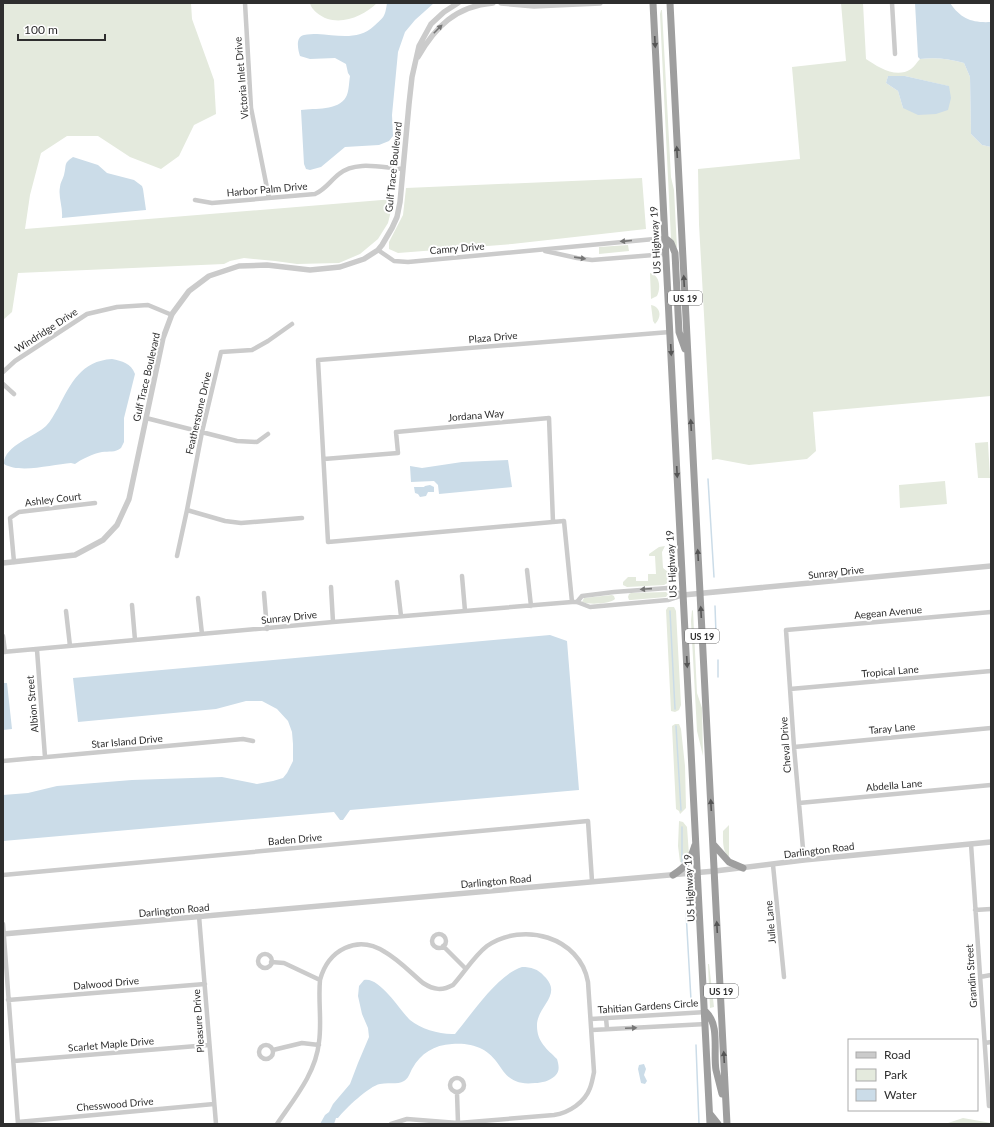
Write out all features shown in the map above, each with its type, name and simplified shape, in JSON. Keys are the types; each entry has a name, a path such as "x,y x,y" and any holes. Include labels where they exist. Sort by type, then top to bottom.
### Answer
{"highway":[{"name":"US Highway 19","path":"653,3 706,1012 710,1124"},
{"name":"US 19","path":"670,3 727,1124"},
{"path":"665,238 671,243 675,253 679,332 688,359"},
{"path":"673,875 683,869 690,859 696,841"},
{"path":"713,844 729,862 743,868"},
{"path":"706,1012 710,1016 712,1023 716,1069 726,1110"},
{"path":"710,1114 718,1124"}],"street":[{"name":"Victoria Inlet Drive","path":"245,3 251,108 269,198"},
{"name":"Gulf Trace Boulevard","path":"3,563 75,555 103,540 117,525 129,500 163,338 172,315 189,291 209,276 239,266 267,266 310,270 328,269 349,265 364,259 378,250 397,217 400,202 410,97 419,46 431,24 444,12 458,3"},
{"name":"Gulf Trace Boulevard","path":"416,61 425,44 436,30 450,18 462,10 481,3 493,3"},
{"path":"501,3 534,6 600,3"},
{"path":"892,3 894,54"},
{"name":"Harbor Palm Drive","path":"195,200 212,203 316,194 327,187 338,174 354,166 402,169"},
{"name":"Camry Drive","path":"378,250 391,260 398,262 665,238"},
{"name":"Camry Drive","path":"542,250 592,260 666,254"},
{"name":"Windridge Drive","path":"3,372 15,361 87,314 117,307 148,305 172,315"},
{"name":"Featherstone Drive","path":"177,556 202,432 221,352 252,350 292,324"},
{"name":"Plaza Drive","path":"324,459 318,360 670,332"},
{"path":"3,384 14,394"},
{"path":"146,418 237,441 257,442 268,434"},
{"name":"Jordana Way","path":"324,459 398,453 396,432 549,418 553,522"},
{"path":"324,459 328,542 564,521 574,602"},
{"name":"Ashley Court","path":"14,562 10,518 19,512 95,503"},
{"path":"187,510 225,521 241,523 302,518"},
{"name":"Sunray Drive","path":"4,652 574,602 590,607 668,600 683,595 991,566"},
{"path":"528,570 531,606"},
{"path":"462,576 465,611"},
{"path":"397,582 401,616"},
{"path":"330,587 333,622"},
{"name":"Sunray Drive","path":"574,602 582,596 668,588 683,595"},
{"path":"264,593 266,629"},
{"path":"198,598 202,634"},
{"path":"132,605 135,640"},
{"path":"66,611 70,646"},
{"name":"Aegean Avenue","path":"786,630 991,612"},
{"name":"Cheval Drive","path":"786,630 804,860"},
{"path":"3,636 4,652"},
{"name":"Albion Street","path":"37,650 45,757"},
{"name":"Tropical Lane","path":"790,689 991,671"},
{"name":"Taray Lane","path":"794,747 991,728"},
{"name":"Star Island Drive","path":"3,761 243,739 253,740"},
{"name":"Abdella Lane","path":"799,803 991,785"},
{"name":"Baden Drive","path":"3,875 588,821 592,882"},
{"name":"Darlington Road","path":"3,934 698,873 804,860 991,842"},
{"name":"Grandin Street","path":"971,844 990,1106"},
{"name":"Julie Lane","path":"773,865 784,977"},
{"path":"975,910 991,909"},
{"name":"Pleasure Drive","path":"199,916 216,1124"},
{"path":"3,924 18,1123"},
{"name":"Tahitian Gardens Circle","path":"277,1124 315,1063 319,1045 320,980 324,968 335,954 346,947 358,945 375,947 386,952 423,983 435,989 444,989 453,985 487,946 506,937 532,934 556,940 570,950 579,960 584,969 588,982 594,1072 591,1087 584,1098 575,1106 557,1114 458,1123 414,1119 401,1120 391,1124"},
{"path":"443,946 466,969"},
{"path":"271,962 284,963 320,980"},
{"path":"980,976 991,976"},
{"name":"Dalwood Drive","path":"8,1000 205,984"},
{"name":"Tahitian Gardens Circle","path":"591,1019 706,1012"},
{"path":"606,1018 607,1029"},
{"name":"Tahitian Gardens Circle","path":"592,1030 706,1024"},
{"path":"985,1043 991,1042"},
{"path":"273,1050 302,1043 319,1045"},
{"name":"Scarlet Maple Drive","path":"14,1061 209,1045"},
{"path":"457,1092 458,1123"},
{"name":"Chesswood Drive","path":"18,1123 214,1104"}],"green space":[{"path":"3,3 191,3 192,19 214,80 216,114 194,125 179,156 161,169 130,157 98,136 67,136 41,153 30,195 25,229 394,199 388,223 378,239 360,254 339,263 297,264 244,258 224,264 18,273 12,312 3,320"},
{"path":"310,3 377,3 356,17 332,20 317,13"},
{"path":"841,3 863,3 866,59 876,65 887,71 899,73 911,69 920,59 932,58 953,60 964,63 970,77 971,134 982,145 991,147 991,396 813,412 816,451 807,459 749,465 717,459 712,460 699,224 698,169 800,159 792,67 846,61","holes":["888,76 905,76 948,86 903,108 898,91 886,83"]},
{"path":"661,10 671,177 674,190 677,248 671,239"},
{"path":"642,178 646,229 512,244 398,253 389,249 389,242 403,215 406,188"},
{"path":"628,245 629,251 599,254 599,247"},
{"path":"650,273 656,276 659,282 657,296 651,299"},
{"path":"651,305 659,310 659,318 655,324 653,321"},
{"path":"988,442 990,478 978,478 975,443"},
{"path":"945,481 947,504 900,508 899,485"},
{"path":"665,546 662,552 663,568 668,572 669,582 664,585 627,587 623,585 623,582 628,577 636,577 636,581 648,581 648,574 656,574 655,556 649,556 649,554 659,547"},
{"path":"666,592 668,594 666,597 629,600 628,597 631,593"},
{"path":"612,595 615,599 609,602 594,604 582,602 584,598"},
{"path":"668,607 674,607 676,611 681,705 679,710 675,712 671,711 666,610"},
{"path":"692,610 697,693 702,708 703,756 697,731 691,621"},
{"path":"679,724 681,729 685,766 686,808 680,814 676,809 672,726"},
{"path":"679,821 683,822 687,827 689,855 684,863 680,862 678,846"},
{"path":"729,825 729,857 725,852 723,845 723,831"},
{"path":"708,964 714,1007 710,1008"},
{"path":"963,1118 991,1123 991,1124 945,1124"}],"water":[{"path":"387,3 434,3 415,20 405,32 398,52 392,115 393,136 389,141 379,145 345,147 321,167 310,170 306,169 304,164 301,110 319,109 338,105 346,97 350,76 346,64 335,58 310,59 300,56 298,44 299,38 309,34 347,36 361,34 368,31 382,18 385,14"},
{"path":"915,3 950,3 958,13 968,19 978,22 991,22 991,147 982,145 971,134 970,77 964,63 953,60 932,58 920,59 918,57"},
{"path":"888,76 905,76 949,86 951,98 948,110 936,114 918,115 903,108 898,91 886,83"},
{"path":"73,157 98,165 107,173 134,180 142,186 146,210 62,218 60,186 66,164"},
{"path":"112,359 129,365 135,374 124,418 124,442 119,450 95,454 75,464 71,463 37,468 19,468 4,464 5,458 14,447 48,424 78,375 92,364"},
{"path":"508,460 512,487 439,494 438,485 434,481 411,482 410,466 422,468 462,462"},
{"path":"430,485 434,487 434,492 428,492 426,496 420,497 415,493 414,487 424,487"},
{"path":"550,635 567,641 579,790 350,810 343,820 340,820 334,812 3,841 3,795 28,793 57,786 132,780 222,777 257,784 283,778 293,761 292,732 288,721 277,709 262,701 246,701 216,709 78,722 73,678"},
{"path":"3,683 7,683 12,729 3,730"},
{"path":"522,967 537,970 549,983 551,989 548,1001 538,1019 537,1032 546,1048 557,1059 559,1068 555,1076 540,1083 524,1083 515,1081 509,1077 495,1060 482,1049 467,1044 439,1046 424,1054 420,1058 404,1081 398,1083 383,1083 375,1086 358,1098 338,1118 336,1118 334,1124 320,1124 333,1104 350,1084 369,1037 368,1028 362,1014 358,996 359,986 364,980 370,980 383,988 410,1020 425,1029 455,1034 494,986 513,971"},
{"path":"644,1064 646,1069 644,1075 647,1081 645,1084 641,1083 638,1069 639,1065"}],"waterway":[{"path":"708,479 714,577"},
{"path":"715,606 716,634"},
{"path":"670,611 675,709"},
{"path":"718,660 718,677"},
{"path":"676,726 681,810"},
{"path":"682,827 682,862"},
{"path":"686,912 691,1000"},
{"path":"696,1045 699,1124"}]}
